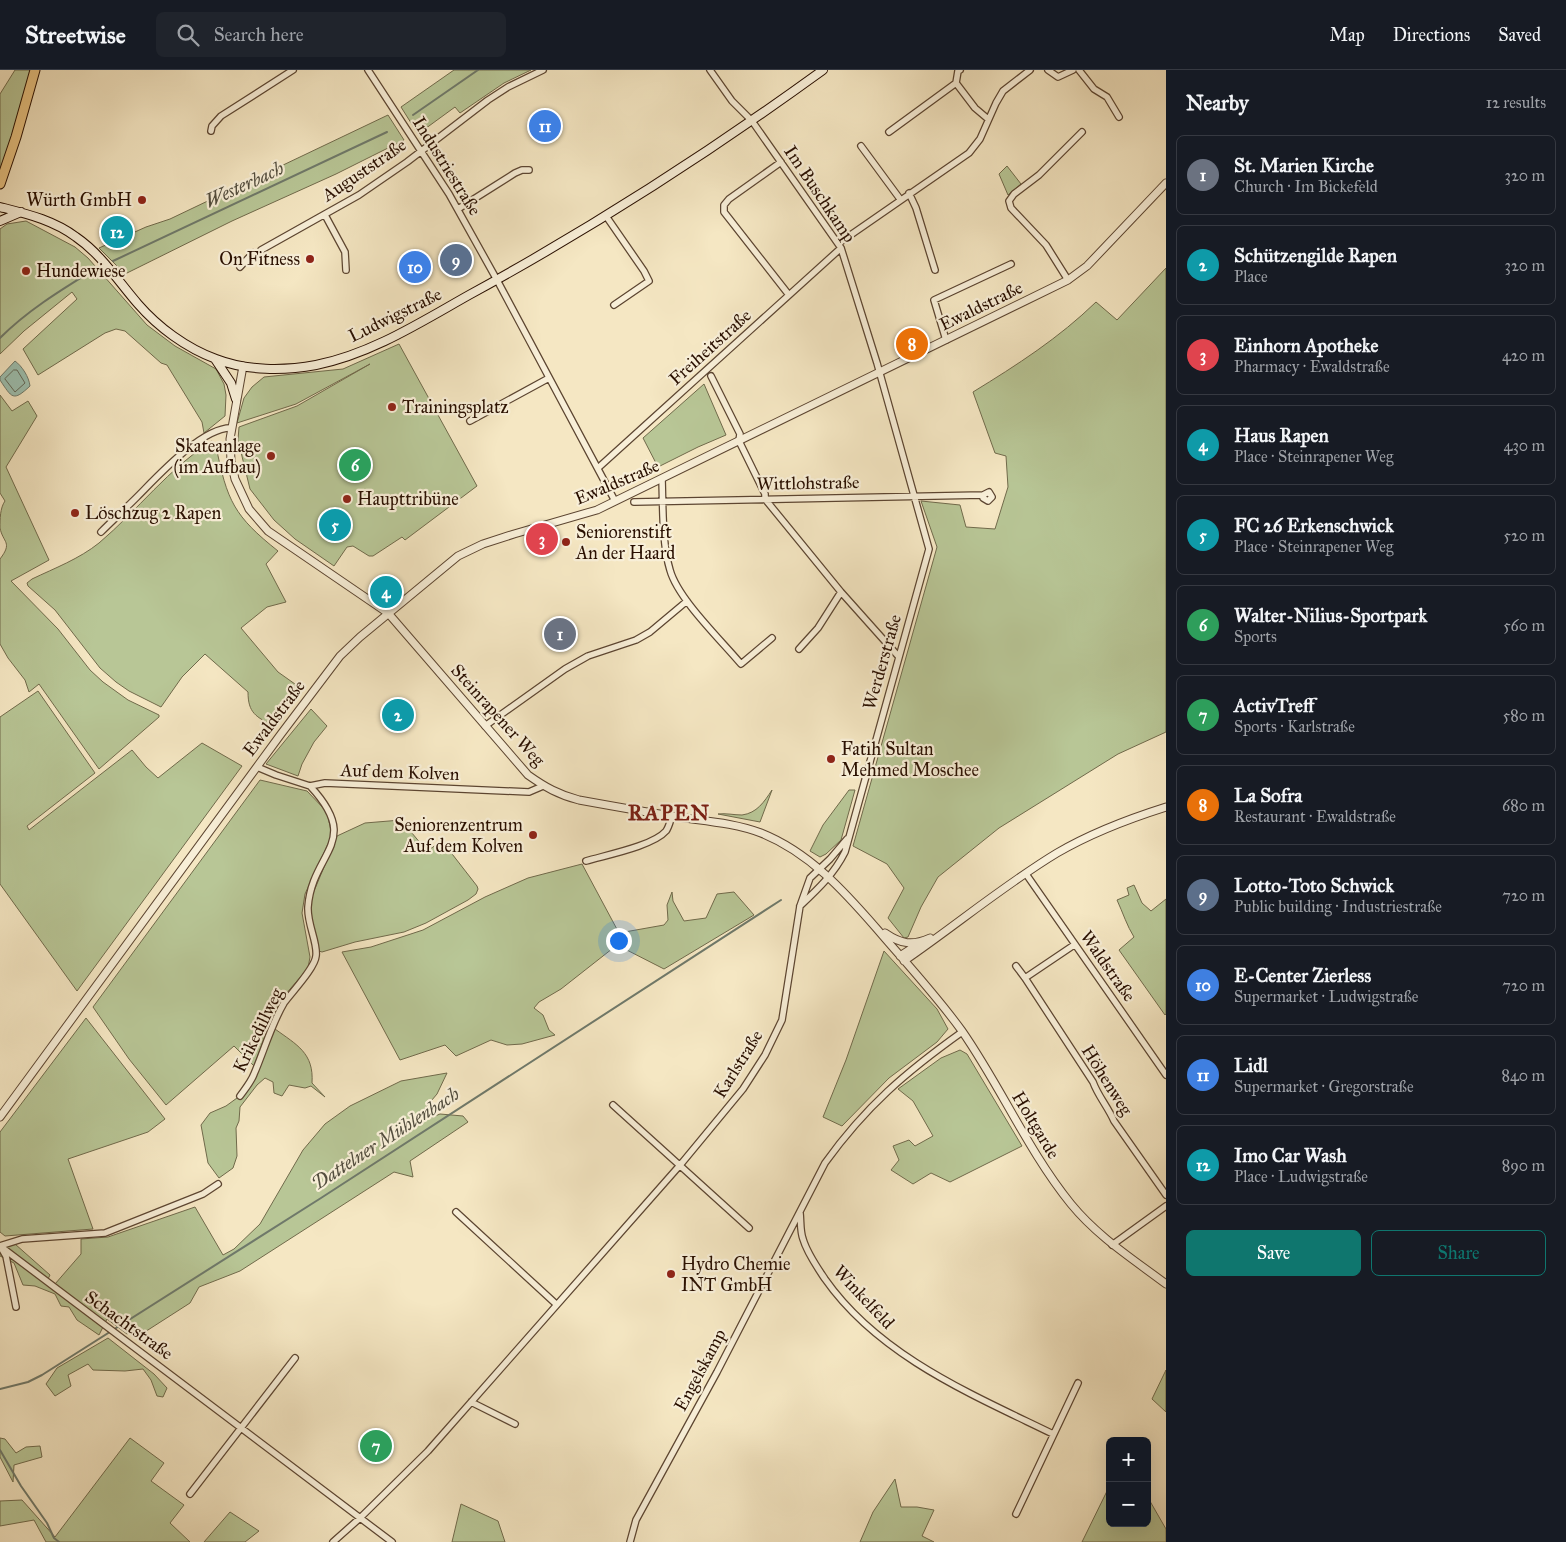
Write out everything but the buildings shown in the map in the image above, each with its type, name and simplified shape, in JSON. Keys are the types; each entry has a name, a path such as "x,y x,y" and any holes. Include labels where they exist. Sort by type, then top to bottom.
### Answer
{"main road":[{"path":"0,184 35,70"},
{"name":"Ludwigstraße","path":"0,207 42,218 60,226 75,236 98,256 140,306 160,325 184,343 215,359 243,366 284,369 316,365 380,343 497,280 659,183 752,121 823,70"},
{"path":"0,221 21,212"},
{"path":"215,359 231,383 236,399"}],"street":[{"path":"211,131 212,126 222,116 293,70"},
{"name":"Industriestraße","path":"368,70 458,209 615,501"},
{"name":"Auguststraße","path":"261,250 358,195 488,100 508,87 543,70"},
{"name":"Im Buschkamp","path":"710,70 732,100 752,121 840,245 915,496"},
{"path":"889,132 956,83 958,71 960,70"},
{"name":"Freiheitstraße","path":"598,468 789,295 840,245 900,199 969,153 980,139 1003,91 1030,70"},
{"path":"1048,70 1058,78 1073,70"},
{"path":"1079,70 1094,89 1108,97 1119,117"},
{"path":"956,83 975,108 988,119"},
{"path":"1068,280 1046,245 1011,208 1009,201 1014,194 1039,175 1082,132"},
{"path":"861,146 900,199"},
{"path":"781,162 729,199 724,205 724,212 789,295"},
{"path":"458,209 515,173 529,170"},
{"name":"Ewaldstraße","path":"0,1117 340,656 458,556 483,544 597,510 1068,280 1088,266 1166,183"},
{"path":"909,193 916,208 935,270"},
{"name":"Auguststraße","path":"325,215 344,252 346,270"},
{"path":"606,216 644,271 648,281 614,305"},
{"path":"240,267 253,253"},
{"path":"934,300 1011,264"},
{"path":"932,293 946,340"},
{"name":"Steinrapener Weg","path":"243,366 230,439 231,461 235,479 249,509 268,531 388,614 528,775 543,786 564,796 579,800 735,826 761,833 788,847 819,868 902,958"},
{"path":"711,376 740,434 739,441 765,494 765,499 841,592 899,657"},
{"path":"470,421 549,378"},
{"path":"101,532 180,455 216,430 224,427 232,428"},
{"path":"662,479 665,546 670,571 678,589 741,664 772,638"},
{"name":"Wittlohstraße","path":"634,502 984,494"},
{"name":"Werderstraße","path":"829,878 838,867 850,836 929,549 915,496"},
{"path":"799,649 818,628 841,592"},
{"path":"486,726 565,669 588,656 636,640 650,632 687,601"},
{"name":"Auf dem Kolven","path":"257,767 276,776 310,786 325,783 529,792 543,786"},
{"name":"Krikedillweg","path":"240,1096 253,1076 284,1004 313,965 316,956 308,918 308,906 310,895 334,836 334,823 330,810 310,786"},
{"path":"902,958 1026,874 1087,838 1113,825 1166,807"},
{"path":"586,861 647,843 659,837 668,829 672,816"},
{"name":"Werderstraße","path":"819,868 830,859 850,836"},
{"name":"Karlstraße","path":"333,1542 428,1451 681,1164 743,1089 766,1055 782,1020 800,906 810,878 819,868"},
{"name":"Waldstraße","path":"1026,874 1166,1075"},
{"path":"800,906 829,878"},
{"path":"874,926 894,940 903,943 921,942"},
{"path":"902,958 921,942 939,934"},
{"path":"1025,978 1074,945"},
{"name":"Holtgarde","path":"902,958 930,990 962,1032 1050,1177 1073,1206 1112,1245 1166,1284"},
{"name":"Höhenweg","path":"1016,966 1094,1082 1096,1090 1114,1120 1166,1195"},
{"path":"800,1212 825,1163 847,1133 872,1105 899,1080 962,1032"},
{"path":"613,1105 681,1164 749,1228"},
{"path":"16,1308 6,1256 0,1246 22,1239 105,1233 203,1194 218,1184"},
{"path":"1112,1245 1166,1206"},
{"path":"456,1212 556,1304"},
{"name":"Winkelfeld","path":"800,1212 803,1239 816,1266 835,1293 882,1339 948,1382 1053,1434"},
{"name":"Engelskamp","path":"630,1542 636,1520 717,1372 800,1212"},
{"name":"Schachtstraße","path":"0,1246 392,1542"},
{"path":"190,1494 295,1358"},
{"path":"1016,1514 1078,1383"},
{"path":"471,1402 515,1424"}],"green space":[{"path":"15,70 34,70 3,168 0,170 0,94"},
{"path":"454,70 531,70 504,83 460,113 455,107 418,134 401,107"},
{"path":"388,115 404,140 125,274 99,248 146,227 170,219"},
{"path":"1007,166 1021,184 1008,195 999,174"},
{"path":"26,221 75,247 88,258 147,325 175,346 216,369 224,384 226,395 225,416 204,433 202,422 167,365 161,363 125,331 116,329 105,333 38,375 23,349 77,299 72,292 24,331 0,354 0,229 7,224"},
{"path":"1166,268 1166,732 1118,754 999,828 938,877 921,907 908,937 904,938 888,918 904,888 887,864 853,846 937,547 921,501 960,505 966,527 995,529 1008,487 1006,456 995,453 973,392 1037,350 1096,302 1117,320"},
{"path":"399,344 477,486 405,540 402,537 373,556 369,556 353,546 347,547 334,566 295,539 274,520 250,489 238,440 239,427 297,406 370,364 296,404 237,423 244,398 252,387 264,377 343,369"},
{"path":"704,384 726,435 658,467 643,438"},
{"path":"0,395 12,411 28,401 37,416 6,467 49,560 11,581 58,629 90,670 103,682 128,700 159,715 99,769 39,684 29,692 25,680 0,644 0,559 7,546 0,528 1,510 5,501 0,493"},
{"path":"212,441 216,446 224,481 235,506 251,528 278,551 266,564 286,602 267,607 241,628 278,672 302,689 274,726 254,714 248,699 248,692 205,654 182,677 161,707 129,691 100,668 55,610 27,583 75,559 99,543 168,476"},
{"path":"38,691 95,773 27,826 29,830 132,750 158,778 202,743 242,766 77,991 0,884 0,717"},
{"path":"311,709 327,726 314,742 298,776 266,764"},
{"path":"260,780 307,791 327,812 332,835 305,894 302,913 310,957 308,968 285,995 268,1028 254,1066 234,1046 166,1105 129,1059 93,1007"},
{"path":"772,790 760,822 718,814 742,815 752,812 763,803"},
{"path":"849,790 855,790 841,840 820,857 810,851 823,825"},
{"path":"401,820 427,851 442,841 477,886 476,894 426,923 404,932 355,942 322,952 319,951 309,903 337,836 365,823"},
{"path":"582,864 619,933 664,925 668,920 667,905 672,892 673,901 684,921 706,918 717,894 734,892 754,915 664,969 617,945 561,989 539,1002 534,1008 543,1015 549,1030 555,1035 522,1044 507,1045 491,1040 456,1056 445,1045 400,1060 342,952 371,947 423,930 485,897 528,878"},
{"path":"1134,885 1142,903 1151,911 1166,899 1165,1015 1119,950 1134,937 1117,900 1129,895 1127,888"},
{"path":"884,951 937,1009 948,1029 937,1042 889,1078 842,1126 823,1117 846,1060"},
{"path":"86,1018 165,1119 148,1132 68,1159 93,1229 5,1236 0,1232 0,1132"},
{"path":"275,1029 297,1045 307,1057 312,1073 312,1083 325,1097 311,1086 305,1088 289,1085 282,1096 274,1093 273,1082 265,1078 240,1107 239,1121 236,1128 237,1156 233,1168 219,1178 208,1163 201,1125 210,1113 226,1106 248,1090"},
{"path":"960,1050 967,1054 1022,1146 950,1182 931,1173 913,1184 891,1170 899,1160 893,1146 909,1140 915,1146 933,1136 913,1101 898,1089 941,1058"},
{"path":"447,1073 437,1094 410,1126 440,1114 463,1116 468,1122 410,1161 413,1177 394,1172 240,1271 199,1287 190,1303 137,1337 132,1331 127,1334 107,1319 99,1335 77,1320 69,1307 61,1306 55,1294 35,1286 23,1285 14,1263 0,1256 0,1243 15,1244 50,1275 48,1279 55,1284 81,1254 81,1239 108,1237 195,1207 223,1255 234,1249 260,1224 303,1150 325,1124 350,1106 401,1081"},
{"path":"108,1338 154,1374 167,1388 163,1397 157,1396 151,1380 143,1369 125,1371 93,1370 88,1364 68,1375 71,1386 55,1396 46,1384 57,1368"},
{"path":"1166,1370 1166,1412 1152,1399"},
{"path":"0,1438 5,1439 16,1453 26,1447 40,1446 42,1457 14,1465 13,1482 0,1457"},
{"path":"130,1438 164,1463 151,1481 184,1505 170,1523 190,1542 46,1542 34,1520 0,1526 0,1501 22,1500 55,1537"},
{"path":"895,1479 901,1507 934,1510 922,1536 934,1542 860,1542 873,1512"},
{"path":"1106,1493 1106,1527 1151,1527 1151,1503 1166,1529 1166,1542 1082,1542"},
{"path":"461,1504 498,1521 505,1542 452,1542"},
{"path":"230,1512 259,1531 245,1542 204,1542"}],"water":[{"path":"15,361 25,372 30,386 20,394 13,396 7,391 0,377"}],"waterway":[{"name":"Westerbach","path":"413,115 478,70"},
{"name":"Westerbach","path":"113,261 387,132"},
{"name":"Westerbach","path":"0,338 33,309 95,269"},
{"name":"Dattelner Mühlenbach","path":"0,1389 28,1382 42,1375 321,1198 781,900"},
{"path":"0,1450 21,1486 47,1523 54,1538 59,1542"}],"place":[{"name":"Lidl","path":"545,126"},
{"name":"Würth GmbH","path":"142,200"},
{"name":"Imo Car Wash","path":"117,232"},
{"name":"On Fitness","path":"310,259"},
{"name":"Lotto-Toto Schwick","path":"456,260"},
{"name":"E-Center Zierless","path":"415,267"},
{"name":"Hundewiese","path":"26,271"},
{"name":"La Sofra","path":"912,344"},
{"name":"Trainingsplatz","path":"392,407"},
{"name":"Skateanlage (im Aufbau)","path":"271,456"},
{"name":"Walter-Nilius-Sportpark","path":"355,465"},
{"name":"Haupttribüne","path":"347,499"},
{"name":"Löschzug 2 Rapen","path":"75,513"},
{"name":"FC 26 Erkenschwick","path":"335,525"},
{"name":"Einhorn Apotheke","path":"542,539"},
{"name":"Seniorenstift An der Haard","path":"566,542"},
{"name":"Haus Rapen","path":"386,592"},
{"name":"St. Marien Kirche","path":"560,634"},
{"name":"Schützengilde Rapen","path":"398,715"},
{"name":"Fatih Sultan Mehmed Moschee","path":"831,759"},
{"name":"Seniorenzentrum Auf dem Kolven","path":"533,835"},
{"name":"Hydro Chemie INT GmbH","path":"671,1274"},
{"name":"ActivTreff","path":"376,1446"}],"district":[{"name":"RAPEN","path":"669,812"}]}
